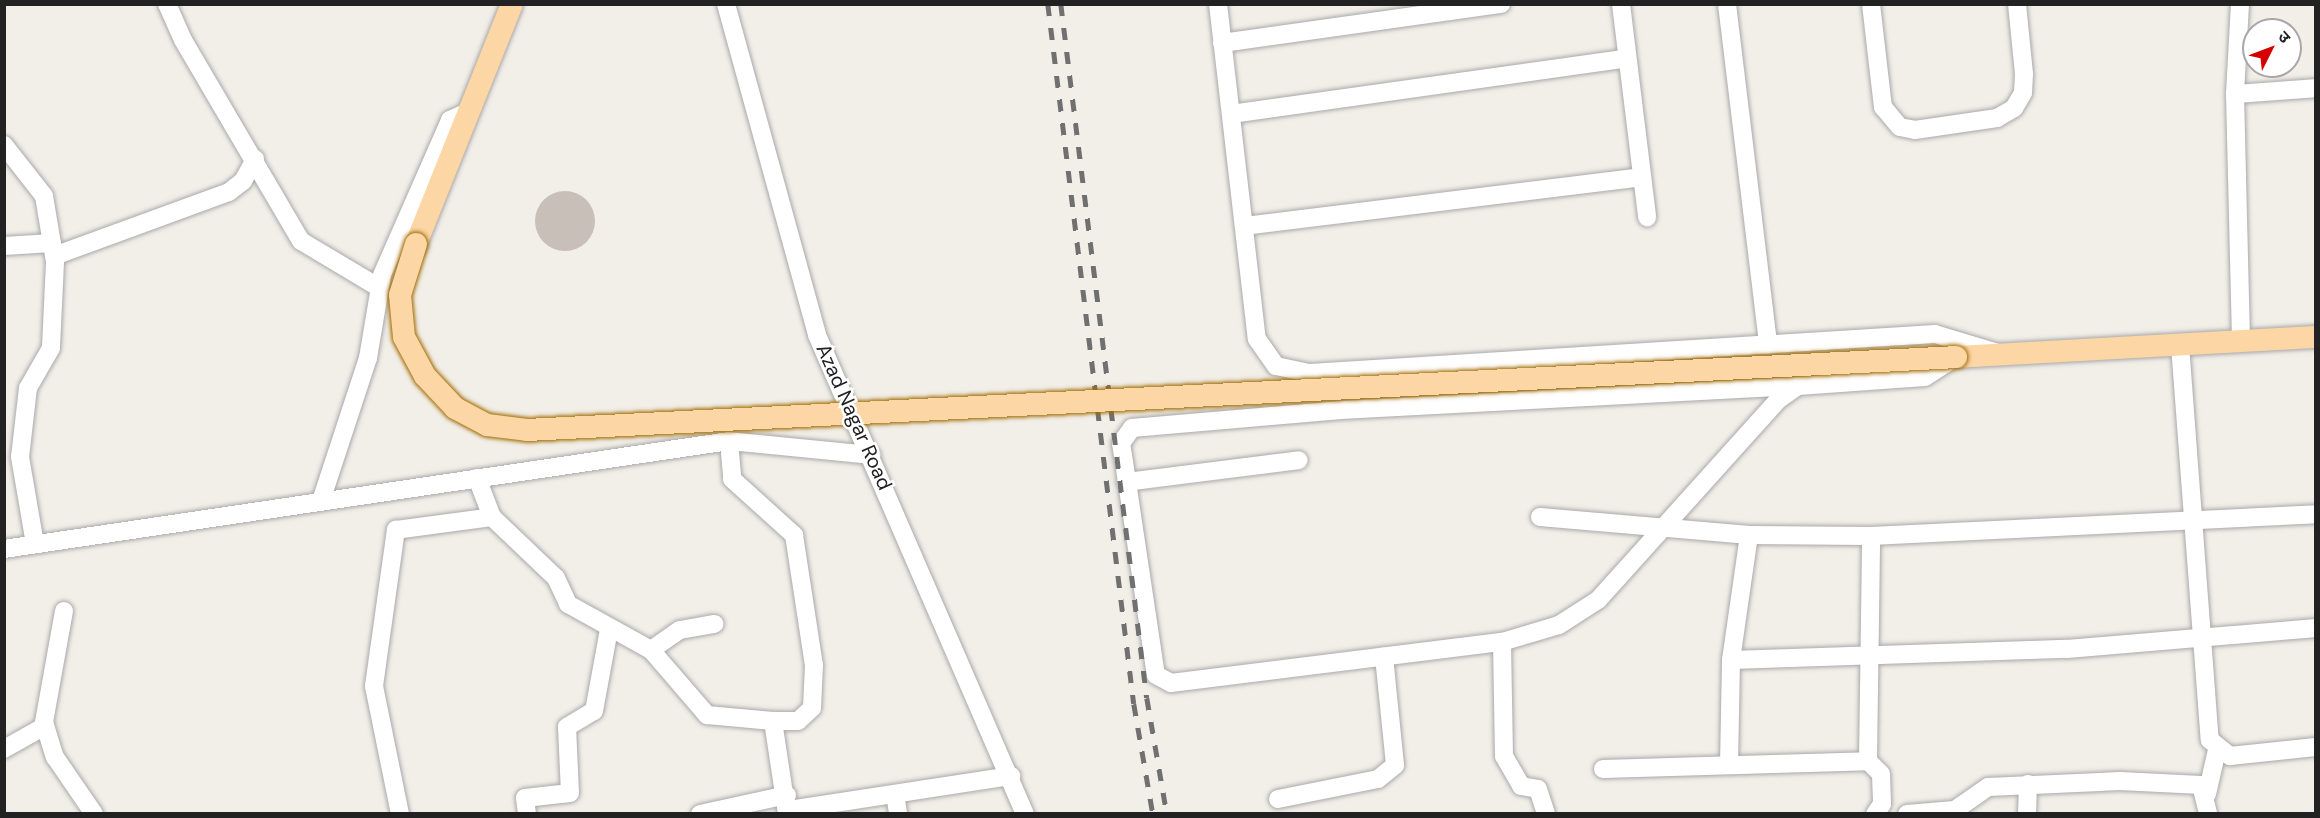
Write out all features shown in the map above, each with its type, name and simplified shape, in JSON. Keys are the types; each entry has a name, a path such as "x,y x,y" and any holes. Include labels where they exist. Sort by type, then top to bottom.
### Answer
{"main road":[{"path":"513,4 466,113 416,244 400,295 404,337 425,376 455,408 487,425 527,430 2316,338"}],"street":[{"path":"167,4 301,241 378,287"},
{"name":"Azad Nagar Road","path":"726,4 817,335 1011,776 1025,813"},
{"path":"1218,4 1257,339 1264,356 1293,373 1935,334 2002,354"},
{"path":"1222,43 1502,4"},
{"path":"1621,4 1647,217"},
{"path":"1727,4 1768,345"},
{"path":"1871,4 1883,107 1900,127 1915,130 1998,118 2014,108 2023,93 2024,74 2017,4"},
{"path":"2240,4 2235,94 2241,341"},
{"path":"1231,114 1628,58"},
{"path":"2235,94 2316,88"},
{"path":"321,501 368,358 378,287 450,120 466,113"},
{"path":"4,145 41,190 53,249 53,339 28,388 12,456 35,544"},
{"path":"4,246 53,249 229,192 243,181 255,159"},
{"path":"1244,226 1642,177"},
{"path":"2180,345 2210,740 2217,750 2246,756 2316,747"},
{"path":"1798,386 1778,400 1666,524 1581,612 1560,625 1502,642 1384,657 1160,680 1154,668 1121,443 1125,432 1139,425 1925,378 1956,357"},
{"path":"477,478 492,517 556,578 568,604 609,629 651,650 707,715 798,721 812,708 814,665 794,535 732,479 729,441"},
{"path":"4,549 729,441 871,455"},
{"path":"1126,482 1299,460"},
{"path":"1540,517 1666,524 1749,535 1871,536 2316,514"},
{"path":"400,813 374,686 396,530 492,517"},
{"path":"1729,765 1731,660 1749,535"},
{"path":"1871,536 1867,657 1868,761 1881,774 1882,804 1875,813"},
{"path":"64,611 45,726 55,757 94,813"},
{"path":"651,650 674,633 714,624"},
{"path":"1731,660 2067,649 2316,628"},
{"path":"527,813 525,798 570,793 567,727 594,711 609,629"},
{"path":"1502,642 1504,756 1521,786 1538,789 1546,813"},
{"path":"1278,799 1378,779 1395,765 1384,657"},
{"path":"772,721 788,806"},
{"path":"4,749 45,726"},
{"path":"2208,813 2207,794 2217,750"},
{"path":"1604,769 1868,761"},
{"path":"700,813 895,794 1011,776"},
{"path":"1907,813 1955,810 1979,790 2028,784 2189,782 2207,794"},
{"path":"2027,813 2028,784"},
{"path":"895,794 898,813"}],"building":[{"path":"559,191 571,191 587,199 593,209 595,221 593,233 587,243 571,251 559,251 543,243 535,227 535,215 543,199"}],"railway":[{"path":"1048,4 1134,704 1153,814"},
{"path":"1061,4 1147,698 1167,814"}]}
